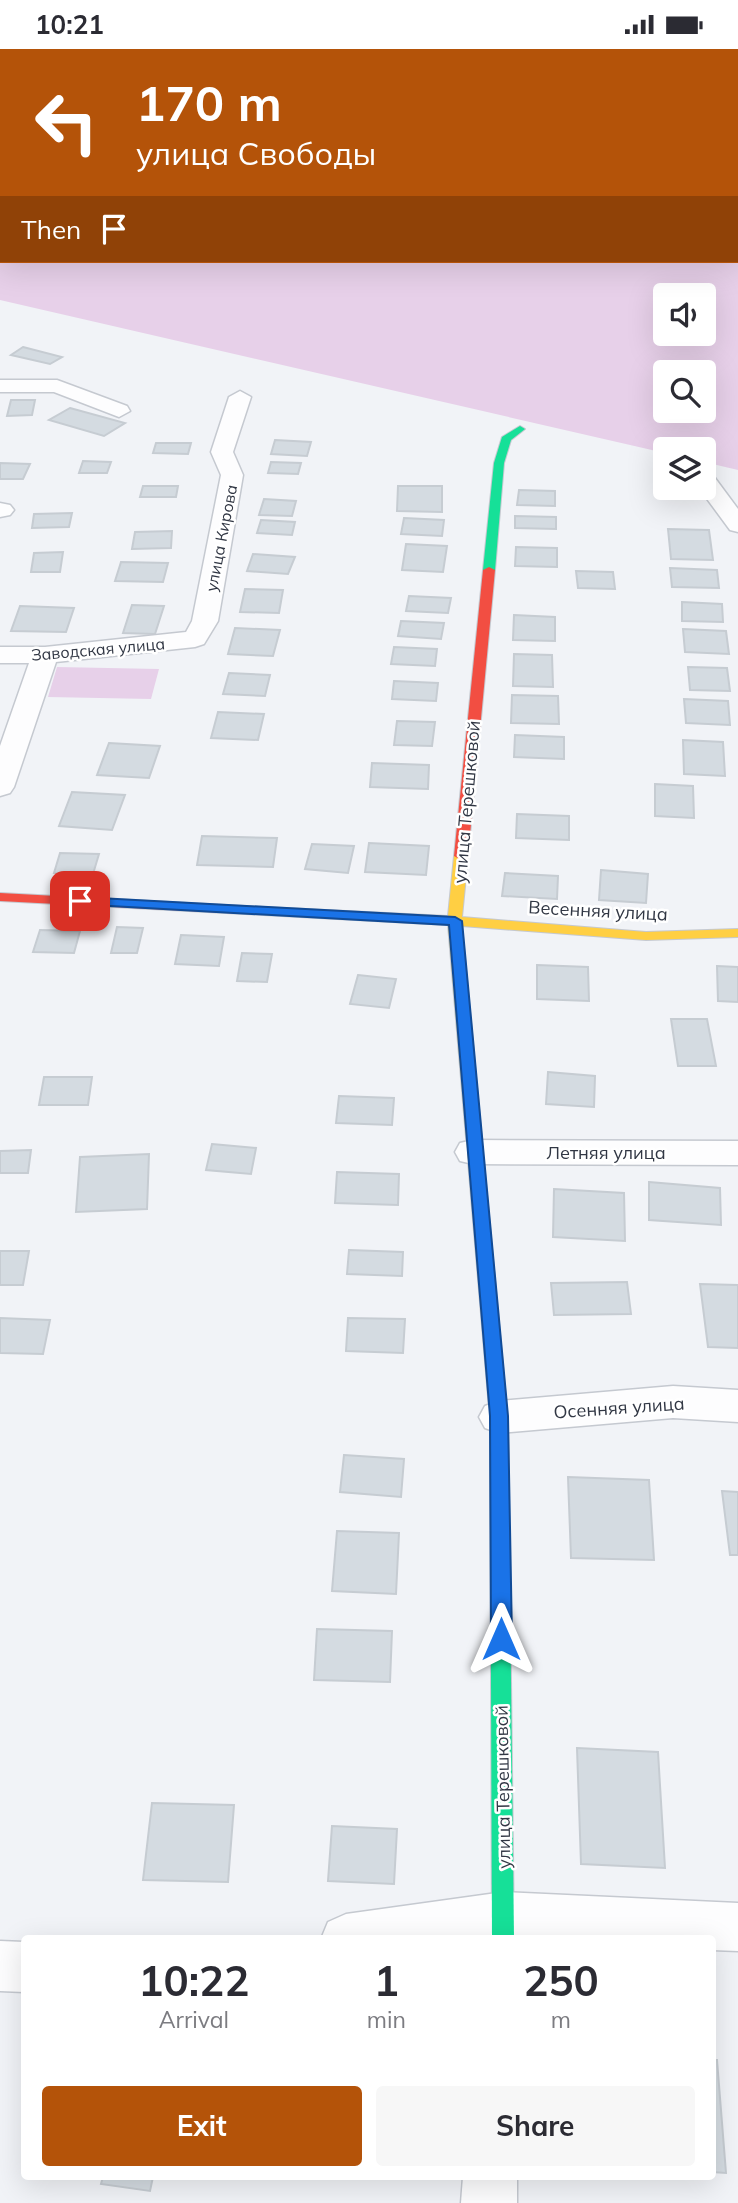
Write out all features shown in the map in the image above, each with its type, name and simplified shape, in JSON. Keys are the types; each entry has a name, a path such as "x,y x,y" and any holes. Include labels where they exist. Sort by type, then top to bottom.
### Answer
{"street":[{"path":"0,386 57,386 119,411"},
{"name":"улица Кирова","path":"195,639 205,621 232,475 222,452 240,397"},
{"name":"улица Терешковой","path":"504,1928 499,1416 455,921 499,463 506,439 520,429"},
{"path":"716,495 738,525"},
{"name":"Заводская улица","path":"0,655 45,655 195,639"},
{"path":"0,787 45,655"},
{"name":"Весенняя улица","path":"0,897 455,921 646,936 738,933"},
{"name":"Летняя улица","path":"474,1152 738,1153"},
{"name":"Осенняя улица","path":"499,1416 673,1402 738,1406"},
{"path":"403,1935 504,1928 738,1927"},
{"path":"0,1966 21,1967"},
{"path":"489,2203 490,2180"}],"shaded area":[{"path":"0,263 738,263 738,470 716,465 716,437 653,437 653,450 0,300"},
{"path":"57,667 159,669 151,699 48,697"}],"building":[{"path":"23,347 62,357 50,364 11,355"},
{"path":"11,400 35,400 32,415 7,416"},
{"path":"70,408 125,423 104,436 49,420"},
{"path":"275,440 311,442 307,456 271,454"},
{"path":"156,443 191,443 188,454 153,453"},
{"path":"83,461 111,462 107,473 79,473"},
{"path":"271,462 301,463 298,474 268,473"},
{"path":"0,463 30,464 23,479 0,479"},
{"path":"143,486 178,486 176,497 140,497"},
{"path":"398,486 442,486 442,512 397,511"},
{"path":"519,490 555,491 555,506 517,505"},
{"path":"264,499 296,501 292,516 259,515"},
{"path":"72,513 69,527 32,528 34,514"},
{"path":"515,516 556,517 556,529 515,528"},
{"path":"404,518 444,520 442,536 401,534"},
{"path":"261,520 295,522 292,535 257,533"},
{"path":"668,529 709,530 713,560 671,559"},
{"path":"172,531 171,548 132,549 135,532"},
{"path":"406,544 447,546 443,572 402,570"},
{"path":"516,547 557,548 557,567 515,566"},
{"path":"63,552 60,572 31,572 34,553"},
{"path":"253,554 295,557 288,574 247,571"},
{"path":"121,562 168,563 163,582 115,581"},
{"path":"670,568 717,570 719,588 672,587"},
{"path":"576,571 613,572 615,589 578,588"},
{"path":"245,589 283,590 279,613 240,612"},
{"path":"409,596 451,598 448,613 406,611"},
{"path":"682,602 722,604 723,622 682,621"},
{"path":"132,605 164,606 155,634 123,633"},
{"path":"20,606 74,608 66,632 11,631"},
{"path":"514,615 555,617 555,641 513,640"},
{"path":"401,621 444,623 441,639 398,636"},
{"path":"235,628 280,630 273,656 228,654"},
{"path":"683,629 726,631 729,654 685,652"},
{"path":"394,647 437,649 435,666 391,664"},
{"path":"514,654 552,655 553,687 513,686"},
{"path":"688,667 727,668 730,691 690,690"},
{"path":"229,673 270,675 265,696 223,694"},
{"path":"394,681 438,683 436,701 392,699"},
{"path":"512,695 558,696 559,724 511,723"},
{"path":"684,699 728,701 730,725 686,723"},
{"path":"218,712 264,714 258,740 211,738"},
{"path":"397,721 435,722 432,746 394,745"},
{"path":"515,735 564,737 564,759 514,757"},
{"path":"683,740 723,742 725,776 684,774"},
{"path":"109,743 160,746 149,778 97,775"},
{"path":"372,763 429,765 428,789 370,787"},
{"path":"655,784 693,786 694,818 655,816"},
{"path":"72,792 125,795 112,830 59,826"},
{"path":"517,814 569,816 569,840 516,838"},
{"path":"202,836 277,838 273,867 197,865"},
{"path":"369,843 429,846 426,875 365,872"},
{"path":"312,844 354,846 348,873 305,869"},
{"path":"60,853 99,854 93,874 54,873"},
{"path":"601,870 648,874 646,903 599,900"},
{"path":"505,873 558,876 557,899 502,896"},
{"path":"117,927 143,928 137,953 111,953"},
{"path":"40,930 80,931 74,953 33,952"},
{"path":"181,935 224,937 219,966 175,964"},
{"path":"242,953 272,954 267,982 237,981"},
{"path":"537,965 588,967 589,1001 537,999"},
{"path":"717,966 738,967 738,1002 718,1001"},
{"path":"358,975 396,979 389,1008 350,1004"},
{"path":"671,1019 707,1019 716,1066 678,1066"},
{"path":"548,1072 595,1076 594,1107 546,1104"},
{"path":"44,1077 92,1077 88,1105 39,1105"},
{"path":"339,1096 394,1098 392,1125 336,1123"},
{"path":"212,1144 256,1148 251,1174 206,1170"},
{"path":"31,1150 28,1173 0,1173 0,1151"},
{"path":"149,1154 147,1209 76,1212 80,1157"},
{"path":"337,1172 399,1174 398,1205 335,1203"},
{"path":"649,1182 720,1188 721,1225 649,1220"},
{"path":"554,1189 624,1193 625,1241 553,1237"},
{"path":"349,1250 403,1252 402,1276 347,1274"},
{"path":"0,1251 29,1251 23,1285 0,1285"},
{"path":"627,1282 631,1314 554,1315 551,1283"},
{"path":"700,1284 738,1285 738,1348 708,1347"},
{"path":"0,1318 50,1320 43,1354 0,1353"},
{"path":"348,1318 405,1319 403,1353 346,1351"},
{"path":"344,1455 404,1459 401,1497 340,1492"},
{"path":"568,1477 649,1480 654,1560 571,1558"},
{"path":"722,1491 738,1492 738,1555 730,1555"},
{"path":"337,1531 399,1533 396,1594 332,1591"},
{"path":"317,1629 392,1631 390,1682 314,1680"},
{"path":"577,1748 658,1752 665,1868 581,1864"},
{"path":"152,1803 234,1805 228,1882 143,1880"},
{"path":"332,1826 397,1829 394,1884 328,1881"},
{"path":"716,2060 717,2060 726,2173 716,2172"},
{"path":"102,2180 152,2180 150,2191 101,2184"}],"traffic: fast":[{"path":"489,570 499,463 506,439 520,429"},
{"path":"499,1420 503,1935"}],"traffic: slow":[{"path":"461,856 455,921 499,1420"},
{"path":"245,910 455,921 646,936 738,933"}],"traffic: jam":[{"path":"461,856 489,570"},
{"path":"0,897 245,910"}],"route":[{"path":"80,901 455,921 499,1416 501,1639"}]}
